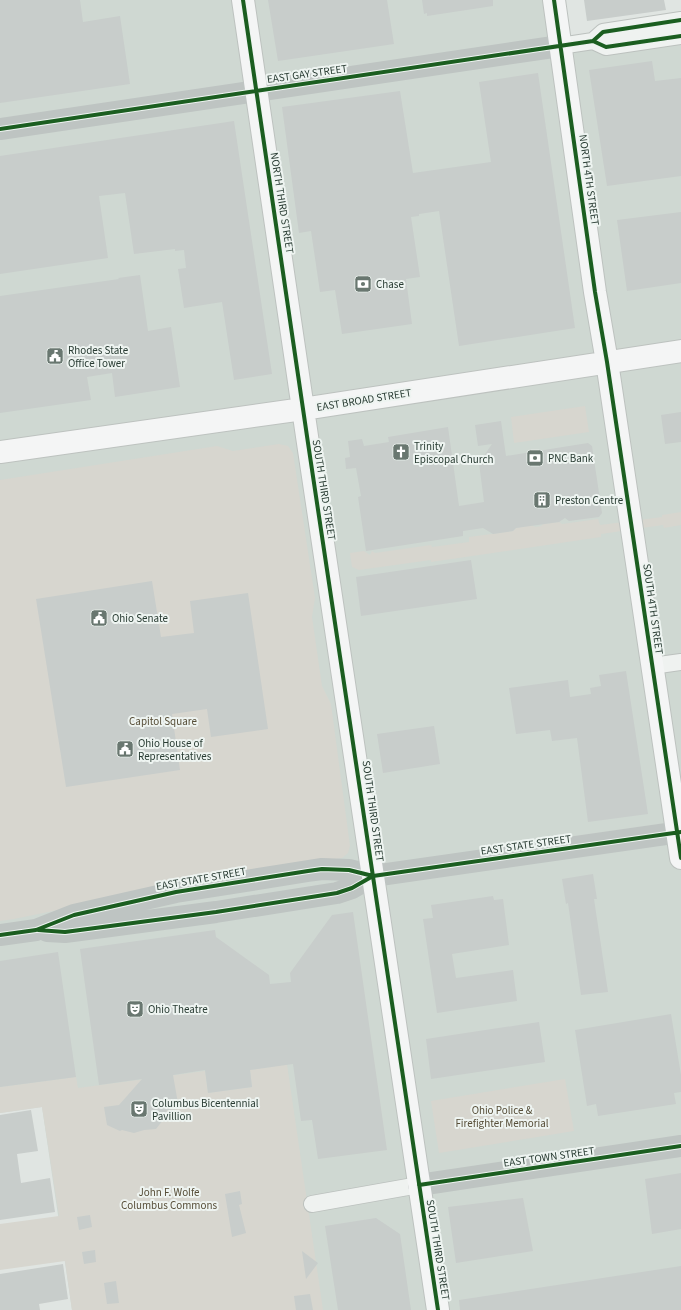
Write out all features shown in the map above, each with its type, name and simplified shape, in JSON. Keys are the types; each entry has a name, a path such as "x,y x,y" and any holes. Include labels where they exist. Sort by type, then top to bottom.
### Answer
{"main road":[{"name":"NORTH THIRD STREET","path":"243,0 303,409"},
{"name":"NORTH 4TH STREET","path":"554,0 594,284 607,362"},
{"name":"EAST BROAD STREET","path":"0,452 303,409 681,351"},
{"name":"SOUTH 4TH STREET","path":"607,362 652,666 679,832 681,858"},
{"name":"SOUTH THIRD STREET","path":"303,409 438,1310"}],"street":[{"name":"EAST GAY STREET","path":"0,129 593,41 603,32 681,20"},
{"name":"EAST GAY STREET","path":"593,41 606,47 681,36"},
{"path":"652,666 681,662"},
{"name":"EAST STATE STREET","path":"0,935 36,930 74,915 107,907 176,892 247,880 322,869 349,870 373,876 679,832"},
{"name":"EAST TOWN STREET","path":"312,1204 419,1185 681,1146"}],"shaded area":[{"path":"0,0 554,0 561,46 681,36 681,1310 72,1310 42,1107 0,1113"}],"green space":[{"path":"585,406 589,432 514,443 511,417"},
{"name":"Capitol Square","path":"279,444 288,446 293,453 315,598 312,617 322,686 331,704 350,846 348,853 342,858 205,880 0,921 0,480 217,446 233,451"},
{"path":"681,512 681,525 664,528 663,525 601,534 601,537 431,562 431,560 359,570 352,567 350,553 364,551 370,555 372,551 375,553 431,545 432,547 469,542 469,537 513,531 516,528 532,525 535,527 543,524 559,522 562,524 598,519 600,525 662,517 662,515"},
{"name":"John F. Wolfe Columbus Commons","path":"287,1064 323,1310 72,1310 65,1261 0,1270 0,1224 59,1216 42,1107 0,1113 0,1087 76,1077 78,1088 205,1071 208,1093 252,1087 250,1070"},
{"name":"Ohio Police & Firefighter Memorial","path":"565,1079 574,1131 439,1153 431,1101"}],"building":[{"path":"0,0 80,0 83,22 120,16 130,84 0,103"},
{"path":"268,0 387,0 394,44 278,61"},
{"path":"422,0 493,0 493,6 427,16 427,13 424,14"},
{"path":"584,0 664,0 666,10 587,21"},
{"path":"652,61 655,81 681,78 681,176 607,186 589,70"},
{"path":"538,73 575,328 459,346 439,211 419,214 419,216 411,217 420,277 406,279 412,324 342,334 335,290 320,292 311,231 299,233 282,107 400,91 413,173 491,162 479,82"},
{"path":"234,121 272,374 234,380 222,302 184,308 178,269 186,268 184,250 175,251 175,249 134,254 125,193 99,196 108,258 0,274 0,156"},
{"path":"681,212 681,283 627,291 617,220"},
{"name":"Rhodes State Office Tower","path":"140,275 148,331 171,327 180,387 115,397 112,373 87,377 91,400 0,413 0,296"},
{"path":"681,412 681,442 665,444 661,415"},
{"name":"Preston Centre","path":"501,421 506,456 588,443 592,446 602,513 599,517 569,521 565,518 559,522 516,528 513,531 493,534 483,528 463,531 463,536 366,551 358,497 361,496 356,468 346,469 345,458 350,457 348,441 362,439 364,446 389,442 388,437 448,427 459,506 484,502 479,463 492,444 478,446 475,425"},
{"path":"471,560 477,599 361,616 356,577"},
{"path":"152,581 161,637 194,633 190,601 248,593 268,729 211,737 207,709 172,714 180,770 66,787 36,599"},
{"path":"626,671 648,814 588,822 577,738 552,741 550,730 516,734 509,688 568,680 570,697 591,694 590,688 601,686 599,675"},
{"path":"434,726 440,764 383,773 377,734"},
{"path":"593,874 597,899 594,899 608,992 581,995 568,903 566,904 562,879"},
{"path":"493,896 494,900 503,899 509,945 452,954 456,978 513,970 517,1001 437,1013 423,919 433,918 431,905"},
{"path":"353,912 387,1150 318,1159 312,1120 301,1121 293,1064 250,1070 252,1087 208,1093 205,1070 173,1075 179,1109 167,1110 163,1120 156,1129 134,1133 122,1130 120,1131 107,1125 104,1107 119,1105 142,1079 99,1085 80,949 215,930 216,937 269,975 270,984 291,982 290,973 332,915"},
{"path":"58,952 76,1077 0,1087 0,961"},
{"path":"671,1014 681,1075 681,1092 674,1093 676,1104 598,1116 596,1104 587,1106 575,1030"},
{"path":"539,1022 545,1062 431,1079 426,1039"},
{"path":"31,1110 38,1151 17,1154 21,1183 50,1178 55,1212 0,1220 0,1115"},
{"path":"681,1173 681,1229 652,1234 645,1179"},
{"path":"240,1191 242,1204 239,1205 246,1233 232,1237 225,1194"},
{"path":"523,1198 533,1251 456,1263 448,1207"},
{"path":"90,1215 92,1227 79,1230 77,1217"},
{"path":"376,1218 400,1234 411,1310 338,1310 325,1226"},
{"path":"95,1250 96,1262 84,1264 82,1252"},
{"path":"302,1251 318,1263 306,1279"},
{"path":"63,1264 68,1299 39,1304 40,1310 0,1310 0,1274"},
{"path":"681,1266 681,1310 460,1310 459,1300"},
{"path":"116,1281 119,1303 107,1304 104,1283"},
{"path":"310,1294 313,1310 296,1310 294,1296"}],"cycle path":[{"path":"243,0 438,1310"},
{"path":"554,0 595,292 607,362 681,858"},
{"path":"0,129 593,41 603,32 681,20"},
{"path":"593,41 606,47 681,36"},
{"path":"0,935 36,930 74,915 176,892 308,871 322,869 349,870 373,876 681,832"},
{"path":"38,930 65,932 216,912 337,893 352,888 373,876"},
{"path":"419,1185 681,1146"}],"place":[{"name":"Chase","path":"363,284"},
{"name":"Rhodes State Office Tower","path":"55,356"},
{"name":"Trinity Episcopal Church","path":"401,452"},
{"name":"PNC Bank","path":"535,458"},
{"name":"Preston Centre","path":"542,500"},
{"name":"Ohio Senate","path":"99,618"},
{"name":"Ohio House of Representatives","path":"125,749"},
{"name":"Ohio Theatre","path":"135,1009"},
{"name":"Columbus Bicentennial Pavillion","path":"139,1109"}]}
